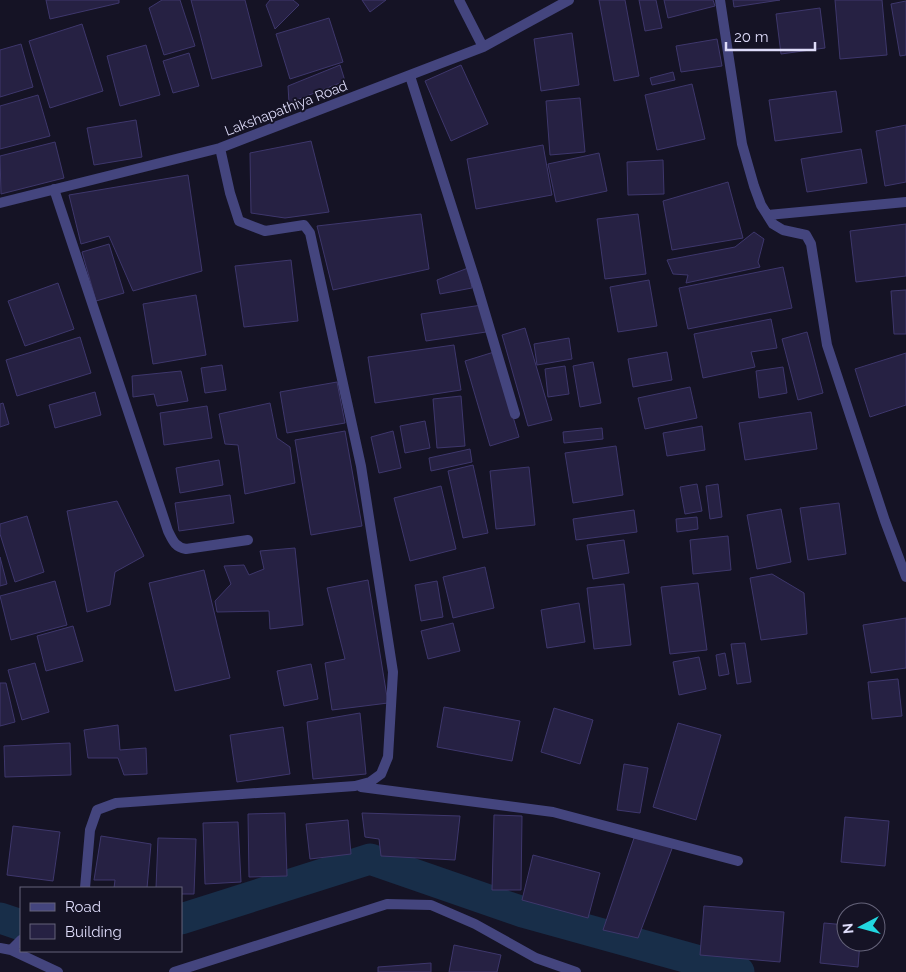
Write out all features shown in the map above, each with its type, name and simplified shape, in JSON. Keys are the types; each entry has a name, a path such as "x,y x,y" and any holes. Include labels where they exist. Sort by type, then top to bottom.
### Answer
{"street":[{"path":"459,0 483,47"},
{"name":"Lakshapathiya Road","path":"0,203 220,148 483,47 569,0"},
{"path":"720,0 742,144 754,186 761,205 774,224 783,230 806,235 811,244 827,345 884,521 906,577"},
{"path":"410,76 477,286 515,414"},
{"path":"85,887 90,830 97,810 116,803 355,786 370,782 381,774 388,758 394,672 362,466 310,233 304,225 265,231 239,221 230,193 220,148"},
{"path":"54,189 168,531 174,542 179,548 186,549 248,540"},
{"path":"768,215 906,202"},
{"path":"355,786 553,812 738,862"},
{"path":"174,972 387,904 431,905 475,924 536,958 576,972"},
{"path":"11,950 20,941"},
{"path":"0,948 11,950 58,972"}],"building":[{"path":"46,0 119,0 119,3 50,19"},
{"path":"162,0 180,0 195,46 164,55 149,8"},
{"path":"191,0 245,0 262,66 212,79"},
{"path":"270,0 293,0 299,5 275,29 266,5"},
{"path":"362,0 386,0 370,12"},
{"path":"599,0 625,0 639,76 614,81"},
{"path":"639,0 656,0 662,28 645,31"},
{"path":"664,0 713,0 715,6 668,18"},
{"path":"733,0 780,0 734,7"},
{"path":"835,0 882,0 887,55 840,59"},
{"path":"906,1 906,55 900,56 891,4"},
{"path":"820,8 825,48 781,54 776,14"},
{"path":"329,18 343,62 290,79 276,34"},
{"path":"82,24 103,91 50,108 29,41"},
{"path":"572,33 579,85 541,91 534,39"},
{"path":"717,39 722,66 681,72 676,46"},
{"path":"21,44 33,87 0,97 0,50"},
{"path":"146,45 160,95 120,106 107,56"},
{"path":"189,53 199,86 173,93 163,61"},
{"path":"340,65 345,81 289,103 288,86"},
{"path":"461,65 488,124 451,141 425,81"},
{"path":"673,72 675,80 652,85 650,78"},
{"path":"692,84 705,139 657,150 645,95"},
{"path":"836,91 842,132 775,141 769,100"},
{"path":"38,95 50,136 0,149 0,106"},
{"path":"580,98 585,152 550,155 546,101"},
{"path":"136,120 142,157 94,165 87,128"},
{"path":"906,125 906,182 885,186 876,131"},
{"path":"311,141 329,212 285,218 251,213 250,153"},
{"path":"55,142 64,178 1,194 0,156"},
{"path":"543,145 552,195 476,209 467,159"},
{"path":"861,149 867,183 807,192 801,159"},
{"path":"599,153 607,191 556,202 548,164"},
{"path":"663,160 664,194 628,195 627,162"},
{"path":"188,175 202,271 133,291 109,236 81,244 69,195"},
{"path":"728,182 743,238 672,250 663,201"},
{"path":"421,214 429,269 333,290 317,226"},
{"path":"638,214 646,274 605,279 597,219"},
{"path":"906,224 906,276 856,282 850,231"},
{"path":"754,232 764,239 758,262 760,267 686,283 688,275 673,274 667,260 735,247"},
{"path":"109,244 124,293 96,301 82,252"},
{"path":"291,260 298,321 244,327 235,266"},
{"path":"783,267 792,308 688,329 679,288"},
{"path":"468,268 472,288 440,294 437,280"},
{"path":"649,280 657,326 618,332 610,287"},
{"path":"58,283 74,329 25,346 8,301"},
{"path":"906,290 906,334 894,334 891,291"},
{"path":"196,295 206,355 153,364 143,304"},
{"path":"482,305 486,332 426,341 421,314"},
{"path":"771,319 777,348 751,352 755,367 703,378 694,334"},
{"path":"525,328 552,420 528,426 502,335"},
{"path":"807,332 823,393 798,400 782,339"},
{"path":"80,337 91,373 17,396 6,360"},
{"path":"569,338 572,359 537,365 534,344"},
{"path":"454,345 461,390 375,403 368,357"},
{"path":"494,352 519,437 490,446 465,361"},
{"path":"667,352 672,380 633,387 628,359"},
{"path":"906,353 906,405 870,417 855,369"},
{"path":"593,362 601,403 580,407 573,366"},
{"path":"222,365 226,390 205,393 201,368"},
{"path":"565,366 569,394 548,397 545,369"},
{"path":"783,367 787,393 759,398 756,371"},
{"path":"181,371 188,401 157,406 154,394 133,397 132,376"},
{"path":"337,382 345,423 287,433 280,392"},
{"path":"690,387 697,418 645,429 638,398"},
{"path":"95,392 101,415 55,428 49,405"},
{"path":"461,396 465,446 437,448 433,399"},
{"path":"3,403 9,424 0,427 0,404"},
{"path":"270,403 277,438 290,447 295,483 245,494 238,445 225,444 219,414"},
{"path":"207,406 212,438 164,445 160,413"},
{"path":"811,412 817,449 745,460 739,423"},
{"path":"425,421 430,448 405,453 400,426"},
{"path":"702,426 705,450 667,456 663,433"},
{"path":"602,428 603,439 564,443 563,432"},
{"path":"345,431 362,526 311,535 295,440"},
{"path":"393,431 401,468 379,473 371,437"},
{"path":"616,446 623,495 573,503 565,453"},
{"path":"470,449 472,462 431,471 429,458"},
{"path":"219,460 223,485 180,493 176,468"},
{"path":"473,465 488,533 463,538 448,471"},
{"path":"529,467 535,525 496,529 490,471"},
{"path":"697,484 702,511 685,514 680,487"},
{"path":"718,484 722,517 710,519 706,486"},
{"path":"441,486 456,549 410,561 394,498"},
{"path":"230,495 234,523 179,531 175,503"},
{"path":"117,501 144,556 115,572 110,605 87,612 67,511"},
{"path":"839,503 846,554 808,560 800,508"},
{"path":"781,509 791,562 757,569 747,515"},
{"path":"634,510 637,532 576,540 573,519"},
{"path":"27,516 44,572 15,582 0,534 0,524"},
{"path":"697,517 698,529 677,532 676,519"},
{"path":"728,536 731,570 693,574 690,540"},
{"path":"624,540 629,573 593,579 587,545"},
{"path":"295,548 303,625 270,629 269,611 217,612 215,601 231,584 224,566 244,565 249,575 264,569 260,551"},
{"path":"0,557 7,584 0,586"},
{"path":"485,567 494,608 453,618 443,577"},
{"path":"204,570 230,678 175,691 149,583"},
{"path":"772,574 804,593 807,634 761,640 750,578"},
{"path":"368,580 388,703 332,710 325,663 345,659 327,588"},
{"path":"55,581 67,625 11,640 0,596"},
{"path":"437,581 443,617 421,621 415,585"},
{"path":"698,583 707,650 670,654 661,587"},
{"path":"624,584 631,645 594,649 587,588"},
{"path":"579,603 585,642 547,648 541,610"},
{"path":"906,618 906,668 871,673 863,625"},
{"path":"453,623 460,651 428,659 421,631"},
{"path":"73,626 83,661 46,671 37,636"},
{"path":"745,643 751,682 737,684 731,644"},
{"path":"725,653 729,674 719,676 716,655"},
{"path":"699,657 706,689 679,695 673,662"},
{"path":"35,663 49,712 22,720 8,670"},
{"path":"311,664 318,699 284,706 277,671"},
{"path":"898,679 902,716 872,719 868,682"},
{"path":"0,683 6,683 15,722 0,726"},
{"path":"444,707 520,721 512,761 437,747"},
{"path":"554,708 593,720 580,764 541,752"},
{"path":"360,713 366,774 313,779 307,722"},
{"path":"678,723 721,735 696,820 653,807"},
{"path":"118,725 120,750 146,748 147,774 124,775 118,758 88,758 84,730"},
{"path":"283,727 290,774 237,782 230,735"},
{"path":"70,743 71,775 5,777 4,746"},
{"path":"624,764 648,768 640,813 617,810"},
{"path":"285,813 287,876 249,877 248,814"},
{"path":"362,813 460,816 455,860 381,856 379,839 365,837"},
{"path":"494,815 522,816 521,890 492,890"},
{"path":"845,817 889,821 885,866 841,862"},
{"path":"348,820 351,854 310,859 306,824"},
{"path":"238,822 241,882 205,884 203,823"},
{"path":"13,826 60,832 53,881 7,875"},
{"path":"101,836 151,844 147,887 114,887 115,880 94,880"},
{"path":"158,838 196,839 194,894 182,894 182,887 156,887"},
{"path":"634,838 673,846 638,938 603,930"},
{"path":"533,855 600,873 588,918 522,900"},
{"path":"704,906 784,912 780,962 700,955"},
{"path":"824,923 836,924 836,952 859,952 858,967 820,963"},
{"path":"454,945 501,955 497,972 449,972"},
{"path":"431,963 431,972 378,972 378,967"}],"waterway":[{"path":"182,919 370,859 523,912 739,972"},
{"path":"0,918 20,925"}]}
